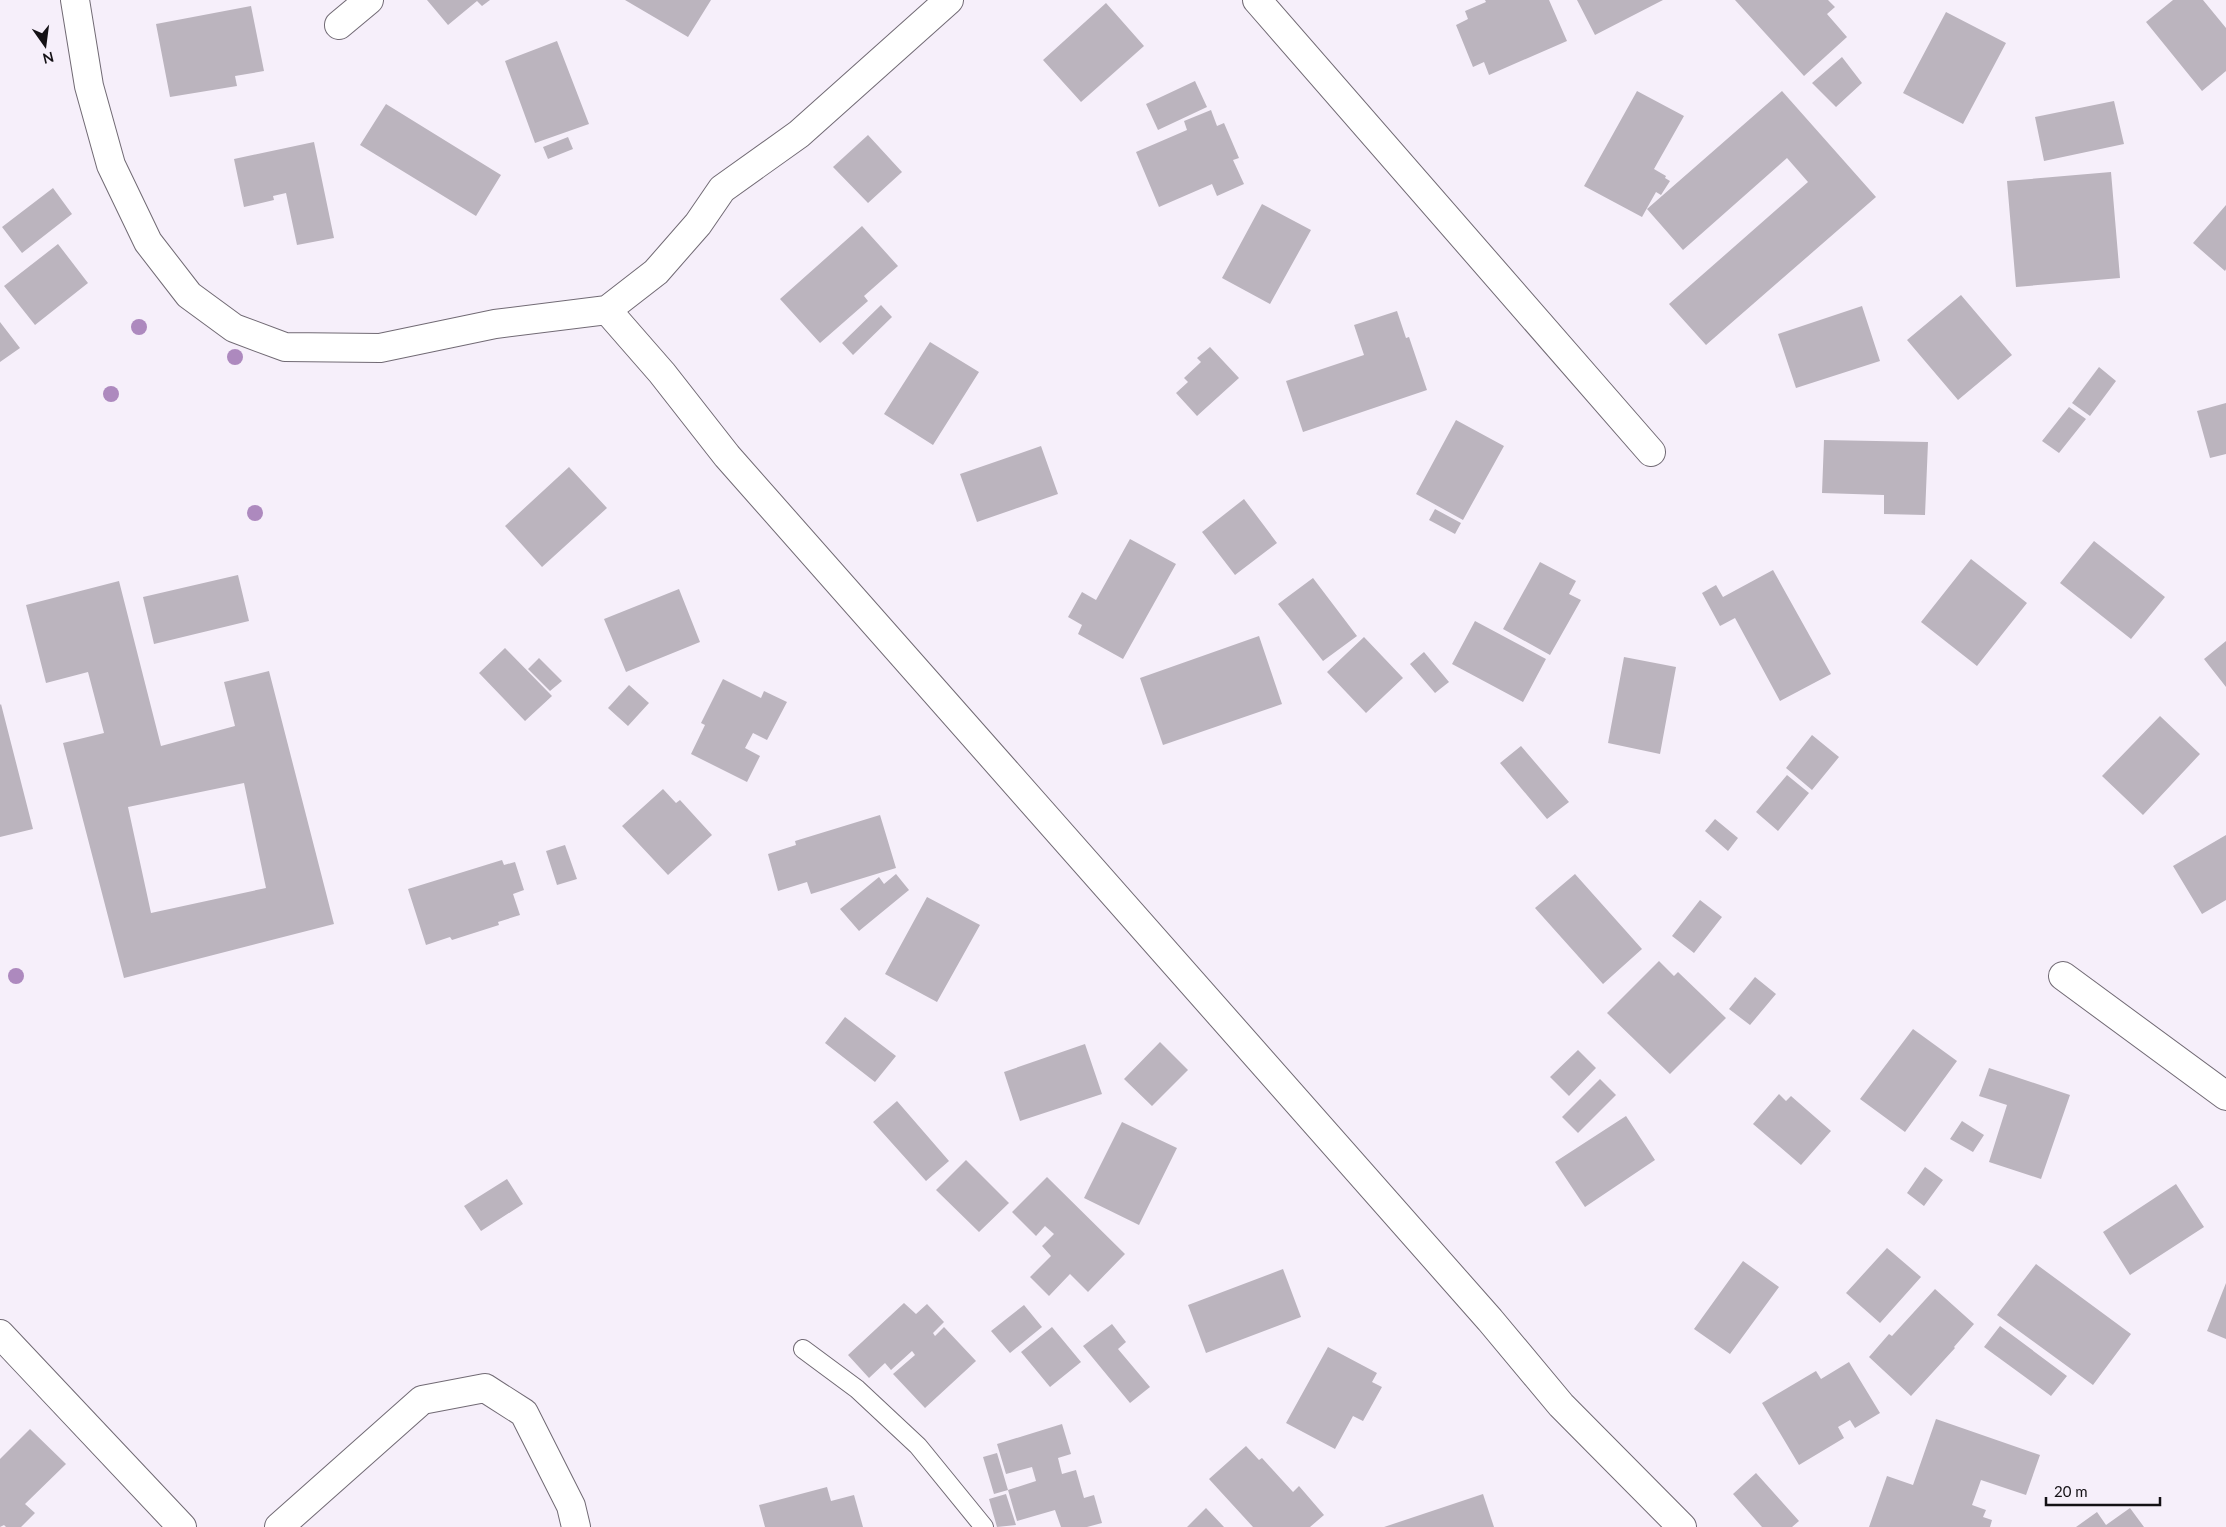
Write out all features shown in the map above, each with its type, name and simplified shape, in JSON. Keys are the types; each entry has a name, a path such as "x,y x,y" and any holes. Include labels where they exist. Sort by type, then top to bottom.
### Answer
{"street":[{"path":"75,0 89,86 111,165 148,242 189,295 234,328 286,347 380,348 495,324 607,310 656,272 698,224 722,188 799,134 949,0"},
{"path":"339,25 369,0"},
{"path":"1257,0 1651,452"},
{"path":"607,310 662,374 727,456 1490,1320 1561,1405 1682,1527"},
{"path":"2063,976 2226,1096"},
{"path":"0,1334 182,1527"},
{"path":"278,1527 422,1400 485,1388 524,1412 571,1506 576,1527"}],"lane":[{"path":"803,1349 857,1389 918,1446 984,1527"}],"building":[{"path":"427,0 490,0 482,6 477,1 448,25"},
{"path":"625,0 711,0 688,37"},
{"path":"1485,0 1549,0 1567,41 1489,75 1484,62 1473,67 1456,25 1468,19 1465,11 1486,2"},
{"path":"1577,0 1663,0 1595,35"},
{"path":"1735,0 1828,0 1835,7 1827,14 1847,37 1804,76"},
{"path":"2173,0 2203,0 2226,28 2226,71 2202,91 2146,22"},
{"path":"1106,3 1144,46 1081,102 1043,60"},
{"path":"251,6 264,71 235,76 237,86 170,97 156,24"},
{"path":"1946,12 2006,43 1963,124 1903,93"},
{"path":"557,41 589,124 535,143 505,61"},
{"path":"1842,57 1862,83 1836,107 1812,83"},
{"path":"1195,81 1207,107 1158,130 1146,104"},
{"path":"1637,91 1684,116 1654,169 1666,176 1665,178 1670,181 1661,195 1656,192 1642,217 1584,186"},
{"path":"1782,91 1876,197 1706,345 1669,304 1808,182 1787,158 1683,250 1647,209"},
{"path":"2114,101 2124,144 2044,161 2035,117"},
{"path":"386,104 501,175 476,216 360,145"},
{"path":"1211,110 1217,126 1224,123 1239,158 1233,160 1244,184 1217,196 1212,184 1159,207 1136,152 1187,130 1184,121"},
{"path":"868,135 902,172 868,203 833,167"},
{"path":"568,137 573,149 548,159 543,147"},
{"path":"314,142 334,238 297,245 286,193 273,196 274,200 244,207 234,159"},
{"path":"2111,172 2120,278 2016,287 2007,181"},
{"path":"53,188 72,214 22,253 2,227"},
{"path":"1262,204 1311,230 1270,304 1222,278"},
{"path":"2226,205 2226,269 2225,271 2193,243"},
{"path":"862,226 898,266 864,296 868,301 820,343 780,299"},
{"path":"58,244 88,283 35,325 4,286"},
{"path":"1961,295 2012,355 1958,400 1907,340"},
{"path":"881,305 892,317 853,355 842,343"},
{"path":"1862,306 1880,361 1796,388 1778,334"},
{"path":"1397,311 1406,338 1409,337 1427,390 1303,432 1286,381 1364,355 1354,325"},
{"path":"0,322 20,348 0,362"},
{"path":"930,342 979,372 933,445 884,414"},
{"path":"1210,347 1239,378 1197,416 1176,393 1188,382 1184,378 1201,362 1197,358"},
{"path":"2099,367 2116,381 2090,416 2072,403"},
{"path":"2226,403 2226,454 2210,458 2197,411"},
{"path":"2069,407 2086,419 2059,453 2042,441"},
{"path":"1456,420 1504,446 1463,520 1416,494"},
{"path":"1824,440 1928,442 1925,515 1884,514 1884,495 1822,493"},
{"path":"1041,446 1058,494 977,522 960,474"},
{"path":"569,467 607,508 542,567 505,526"},
{"path":"1244,499 1277,543 1235,575 1202,532"},
{"path":"1435,509 1461,523 1455,534 1429,520"},
{"path":"1130,539 1176,564 1123,659 1078,634 1082,625 1068,617 1082,592 1096,600"},
{"path":"2094,541 2165,597 2131,639 2060,583"},
{"path":"1971,559 2027,603 1977,666 1921,622"},
{"path":"1540,562 1576,581 1569,594 1581,600 1550,655 1503,629"},
{"path":"1773,570 1831,674 1780,701 1735,618 1720,626 1702,593 1716,585 1723,597"},
{"path":"238,575 249,621 154,644 143,597"},
{"path":"1313,578 1357,636 1323,661 1278,604"},
{"path":"119,581 161,746 235,726 224,682 269,671 334,924 124,978 63,743 104,733 88,672 46,683 26,605","holes":["244,783 266,888 151,913 128,807"]},
{"path":"679,589 700,642 626,672 604,619"},
{"path":"1475,621 1546,659 1523,702 1452,664"},
{"path":"1259,636 1282,704 1163,745 1140,678"},
{"path":"1364,637 1403,678 1366,713 1327,672"},
{"path":"2226,641 2226,687 2204,659"},
{"path":"505,648 552,696 525,721 479,673"},
{"path":"1424,652 1449,682 1435,693 1410,664"},
{"path":"1624,657 1676,667 1660,754 1608,743"},
{"path":"539,658 562,681 550,691 528,669"},
{"path":"723,679 761,698 764,691 787,702 767,740 753,733 745,748 760,756 747,782 691,754 705,725 701,723"},
{"path":"629,685 649,703 628,726 608,708"},
{"path":"0,705 33,829 0,837"},
{"path":"2160,716 2200,754 2143,815 2102,776"},
{"path":"1812,735 1839,757 1812,790 1786,768"},
{"path":"1521,746 1569,802 1547,819 1500,763"},
{"path":"1787,775 1809,793 1778,831 1756,812"},
{"path":"663,789 676,803 680,800 712,835 668,875 622,826"},
{"path":"880,815 896,868 811,894 807,882 778,891 768,854 796,845 795,841"},
{"path":"1715,819 1738,838 1728,851 1705,831"},
{"path":"2226,835 2226,900 2202,914 2173,866"},
{"path":"565,845 577,879 557,885 546,851"},
{"path":"502,860 504,865 515,862 524,890 513,894 520,915 498,922 499,925 452,940 450,937 426,945 408,889"},
{"path":"896,874 909,890 859,931 840,909 879,877 884,884"},
{"path":"1575,874 1642,949 1603,984 1535,908"},
{"path":"927,897 980,925 937,1002 885,974"},
{"path":"1700,900 1722,917 1694,953 1672,936"},
{"path":"1659,961 1674,976 1678,972 1726,1018 1670,1074 1607,1013"},
{"path":"1755,977 1776,994 1750,1025 1729,1009"},
{"path":"845,1017 896,1056 875,1082 825,1043"},
{"path":"1913,1029 1957,1061 1905,1132 1860,1099"},
{"path":"1160,1042 1188,1070 1152,1106 1124,1079"},
{"path":"1085,1044 1102,1094 1020,1121 1004,1072"},
{"path":"1578,1050 1596,1068 1569,1096 1550,1077"},
{"path":"1989,1068 2070,1095 2041,1179 1989,1162 2007,1105 1979,1096"},
{"path":"1600,1079 1616,1095 1578,1133 1562,1117"},
{"path":"1779,1094 1786,1101 1791,1096 1831,1131 1801,1165 1753,1124"},
{"path":"897,1101 949,1161 926,1181 873,1122"},
{"path":"1626,1116 1655,1160 1585,1207 1555,1162"},
{"path":"1962,1121 1984,1135 1973,1152 1950,1139"},
{"path":"1122,1122 1177,1148 1139,1225 1084,1198"},
{"path":"966,1160 1009,1203 979,1232 936,1190"},
{"path":"1925,1167 1943,1180 1924,1206 1907,1193"},
{"path":"1047,1177 1125,1254 1088,1292 1070,1274 1049,1296 1030,1277 1051,1256 1042,1246 1054,1234 1045,1226 1036,1236 1012,1212"},
{"path":"507,1179 523,1204 481,1231 464,1206"},
{"path":"2176,1184 2204,1227 2130,1275 2103,1232"},
{"path":"1887,1248 1921,1277 1880,1323 1846,1293"},
{"path":"1743,1261 1779,1287 1730,1354 1694,1329"},
{"path":"2036,1264 2131,1334 2093,1385 1997,1315"},
{"path":"1283,1269 1301,1317 1206,1353 1188,1305"},
{"path":"2226,1283 2226,1339 2207,1331"},
{"path":"1935,1289 1974,1324 1955,1348 1911,1396 1869,1357 1889,1334 1892,1336"},
{"path":"904,1303 916,1314 927,1304 944,1322 933,1333 935,1336 944,1327 976,1361 925,1408 893,1374 915,1355 912,1351 891,1370 885,1363 869,1378 848,1355"},
{"path":"1024,1305 1042,1327 1010,1353 991,1331"},
{"path":"1112,1324 1126,1342 1118,1349 1150,1387 1130,1403 1083,1346"},
{"path":"2000,1326 2067,1376 2051,1396 1984,1347"},
{"path":"1052,1327 1081,1362 1050,1387 1021,1352"},
{"path":"1328,1347 1377,1373 1372,1382 1382,1387 1363,1421 1353,1416 1335,1449 1286,1423"},
{"path":"1849,1362 1880,1413 1855,1428 1850,1420 1838,1427 1844,1438 1799,1465 1762,1403 1816,1371 1821,1379"},
{"path":"1936,1419 2040,1455 2026,1495 1981,1480 1972,1505 1986,1510 1983,1517 1992,1520 1990,1527 1869,1527 1887,1476 1913,1485"},
{"path":"1062,1424 1071,1454 1058,1458 1062,1474 1076,1470 1084,1498 1094,1495 1102,1523 1087,1527 1061,1527 1055,1510 1017,1521 1008,1490 1036,1481 1032,1467 1006,1474 997,1444"},
{"path":"30,1429 66,1464 25,1504 35,1513 21,1527 6,1527 4,1525 0,1527 0,1459"},
{"path":"1246,1446 1259,1460 1262,1458 1293,1492 1299,1486 1324,1515 1310,1527 1253,1527 1209,1479"},
{"path":"997,1453 1008,1490 994,1494 983,1457"},
{"path":"1756,1473 1799,1521 1792,1527 1762,1527 1733,1494"},
{"path":"827,1487 831,1501 854,1495 863,1527 765,1527 759,1505"},
{"path":"1006,1494 1016,1525 997,1527 989,1499"},
{"path":"1483,1494 1494,1527 1384,1527"},
{"path":"1206,1508 1224,1527 1187,1527"},
{"path":"2130,1508 2144,1527 2076,1527 2097,1512 2106,1525"}]}
